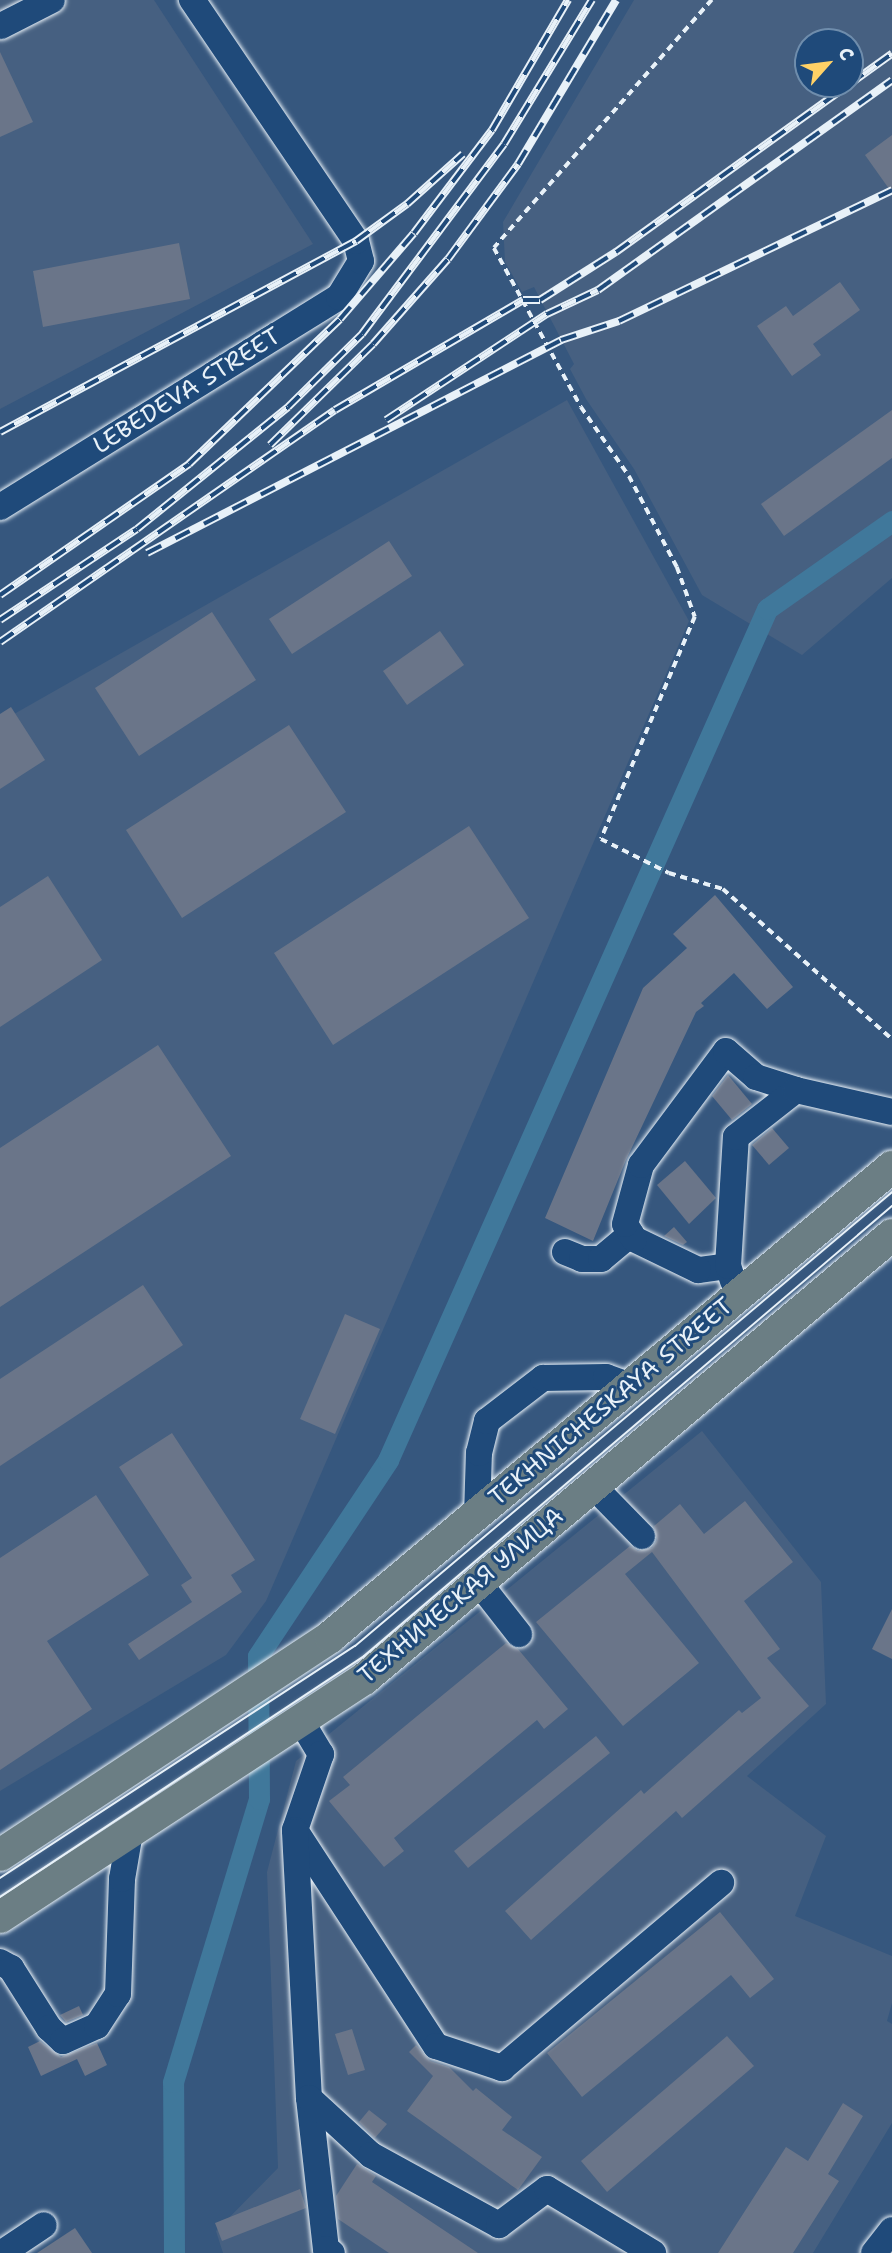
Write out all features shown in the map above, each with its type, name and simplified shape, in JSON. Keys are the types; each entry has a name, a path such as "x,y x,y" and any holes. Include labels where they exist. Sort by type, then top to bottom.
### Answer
{"main road":[{"name":"TEKHNICHESKAYA STREET","path":"0,1855 330,1637 892,1167"},
{"name":"ТЕХНИЧЕСКАЯ УЛИЦА","path":"0,1917 364,1679 892,1235"}],"street":[{"path":"1,26 52,0"},
{"name":"LEBEDEVA STREET","path":"0,507 339,297 361,261 356,241 239,47 192,0"},
{"path":"728,1266 698,1270 631,1234 625,1224 641,1165 726,1051 756,1077 796,1090 892,1112"},
{"path":"737,1297 728,1266 736,1138 796,1090"},
{"path":"565,1252 582,1259 601,1259 631,1234"},
{"path":"477,1515 480,1453 487,1421 543,1378 606,1377 631,1386"},
{"path":"587,1491 634,1541"},
{"path":"478,1583 519,1634"},
{"path":"294,1725 321,1754 312,1797 295,1830 309,2098 326,2249 332,2253"},
{"path":"295,1830 436,2046 502,2068 720,1883"},
{"path":"0,1962 11,1968 49,2028 63,2041 97,2026 118,1994 122,1879 130,1832"},
{"path":"309,2098 371,2155 499,2225 547,2189 653,2253"},
{"path":"2,2253 44,2225"},
{"path":"874,2253 892,2230"}],"path":[{"path":"712,0 494,248 582,407 629,476 677,568 695,617 601,839 668,873 723,889 892,1038"}],"shaded area":[{"path":"0,0 154,0 313,244 0,409"},
{"path":"634,0 892,0 892,578 802,655 702,595 634,469 586,399 570,369 574,364 534,287 522,292 505,262 503,222"},
{"path":"567,400 689,621 266,1601 226,1655 0,1791 0,722"},
{"path":"702,1431 821,1582 826,1704 747,1776 826,1836 795,1916 892,1956 892,2003 887,2021 892,2024 892,2123 813,2253 223,2253 216,2231 278,2168 267,1872 296,1761"}],"building":[{"path":"0,52 33,122 0,137"},
{"path":"892,135 892,193 865,155"},
{"path":"179,243 190,299 43,327 33,271"},
{"path":"840,282 860,310 813,344 821,355 792,376 757,326 786,306 793,316"},
{"path":"892,410 892,458 784,536 761,504"},
{"path":"389,541 412,576 292,654 269,619"},
{"path":"212,612 256,680 139,756 95,688"},
{"path":"440,631 464,665 407,705 383,671"},
{"path":"11,707 45,760 0,789 0,714"},
{"path":"289,725 346,812 182,918 126,830"},
{"path":"469,826 529,918 333,1045 274,953"},
{"path":"48,876 102,960 0,1027 0,907"},
{"path":"715,895 793,987 767,1009 734,973 701,1003 704,1006 696,1012 626,1160 593,1241 545,1218 643,988 687,948 673,934"},
{"path":"158,1045 231,1156 0,1307 0,1148"},
{"path":"728,1075 752,1104 732,1120 712,1096"},
{"path":"772,1128 789,1148 769,1165 752,1145"},
{"path":"685,1161 716,1198 689,1224 657,1185"},
{"path":"674,1227 687,1242 683,1245 664,1236"},
{"path":"143,1285 183,1345 0,1466 0,1379"},
{"path":"345,1314 380,1329 335,1434 300,1419"},
{"path":"172,1433 255,1560 231,1575 242,1592 139,1660 128,1644 192,1602 181,1585 192,1578 119,1467"},
{"path":"96,1495 149,1575 47,1641 92,1709 0,1770 0,1558"},
{"path":"745,1501 793,1562 744,1601 780,1649 767,1658 809,1706 682,1818 676,1811 531,1940 505,1911 641,1790 644,1794 739,1710 742,1713 761,1698 652,1552 625,1574 699,1663 623,1726 536,1622 630,1546 638,1551 652,1548 657,1540 654,1526 680,1504 704,1534"},
{"path":"892,1609 892,1659 872,1649"},
{"path":"506,1643 518,1649 568,1709 544,1729 537,1720 394,1838 404,1851 384,1867 329,1801 350,1785 343,1777"},
{"path":"596,1736 610,1753 468,1868 454,1851"},
{"path":"720,1912 774,1979 750,1998 731,1975 582,2097 547,2053"},
{"path":"79,2006 83,2015 66,2022 60,2015"},
{"path":"352,2029 365,2070 348,2075 335,2034"},
{"path":"727,2036 754,2066 607,2192 581,2161"},
{"path":"40,2041 61,2057 97,2043 107,2065 85,2076 77,2059 41,2076 28,2047"},
{"path":"416,2045 430,2061 449,2067 473,2091 476,2088 512,2117 502,2130 542,2157 518,2190 407,2111 433,2076 409,2052"},
{"path":"843,2103 863,2116 828,2174 839,2181 793,2253 718,2253 786,2147 808,2161"},
{"path":"369,2110 387,2124 375,2138 359,2122"},
{"path":"357,2164 376,2176 372,2182 478,2253 389,2253 338,2219 336,2196"},
{"path":"300,2189 306,2208 222,2241 215,2223"},
{"path":"75,2228 92,2253 37,2253"}],"waterway":[{"path":"174,2253 173,2082 259,1799 258,1656 388,1460 767,609 892,521"}],"tram line":[{"path":"0,1878 355,1646 892,1192"},
{"path":"0,1897 364,1656 892,1206"}],"railway":[{"path":"0,595 189,464 340,319 414,233 492,130 568,0"},
{"path":"0,620 137,529 288,407 362,334 504,144 592,0"},
{"path":"270,445 373,344 448,259 518,164 616,0"},
{"path":"0,642 335,410 523,300 540,300 616,252 892,54"},
{"path":"386,420 547,314 598,290 892,80"},
{"path":"0,432 356,241 407,204 463,154"},
{"path":"147,553 561,340 619,321 892,190"}]}
